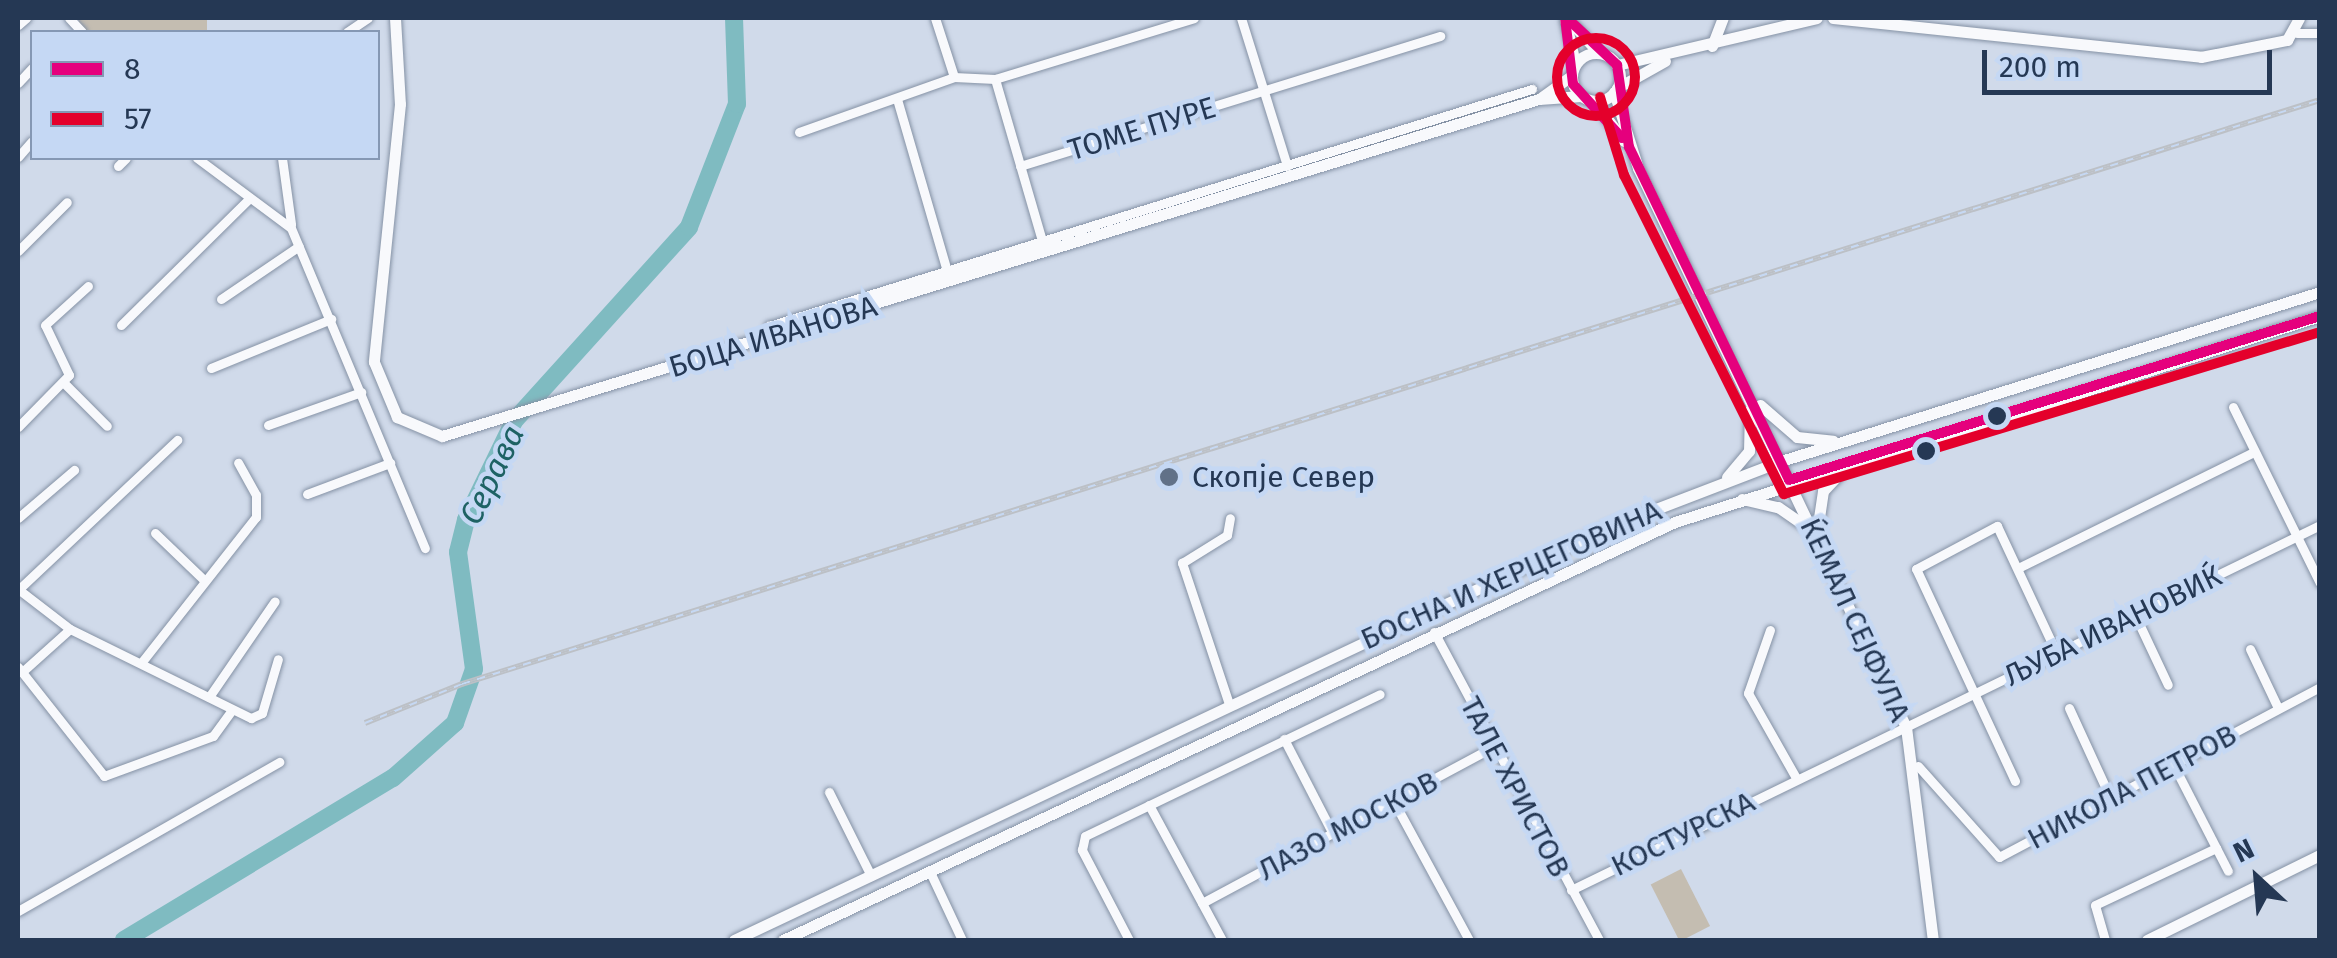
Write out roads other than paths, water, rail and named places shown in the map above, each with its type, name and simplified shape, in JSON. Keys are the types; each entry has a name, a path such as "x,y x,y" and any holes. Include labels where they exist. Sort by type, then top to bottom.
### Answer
{"street":[{"path":"18,25 26,18"},
{"path":"367,404 388,405 374,350 400,104 396,18"},
{"path":"934,18 954,76"},
{"path":"799,132 954,76 995,78 1194,18"},
{"path":"1241,18 1287,166"},
{"path":"1566,18 1617,66 1678,55 1816,18"},
{"path":"1566,18 1573,70 1588,99 1629,147"},
{"path":"1712,46 1722,18"},
{"path":"1833,18 1908,21 2202,57 2297,33 2320,33"},
{"path":"2297,33 2299,18"},
{"name":"ТОМЕ ПУРЕ","path":"1020,166 1440,36"},
{"name":"БОЦА ИВАНОВА","path":"388,405 428,434 480,431 949,277 1536,94 1599,53"},
{"path":"1588,99 1616,90 1678,55"},
{"path":"1617,66 1616,90 1629,147 1739,373 1783,430 1852,440"},
{"path":"995,78 1042,242"},
{"path":"897,99 949,277 1042,242 1210,196 1287,166 1536,94"},
{"name":"БОЦА ИВАНОВА","path":"1536,94 1588,99"},
{"path":"118,166 124,160"},
{"path":"201,160 291,228"},
{"path":"282,160 291,228 425,548"},
{"path":"121,324 250,198"},
{"path":"18,252 67,202"},
{"path":"220,299 299,246"},
{"path":"18,427 70,370 44,326 88,286"},
{"name":"БОСНА И ХЕРЦЕГОВИНА","path":"734,940 1229,704 1718,483 2320,292"},
{"name":"БОСНА И ХЕРЦЕГОВИНА","path":"782,940 1434,632 1736,499 2320,316"},
{"path":"211,368 331,319"},
{"path":"1718,483 1753,438 1739,373"},
{"name":"ЌЕМАЛ СЕЈФУЛА","path":"1739,373 1906,726 1918,766 1933,940"},
{"path":"62,382 107,426"},
{"path":"268,425 362,392"},
{"path":"2233,406 2320,584"},
{"path":"177,440 18,589 70,629 232,710 258,717 278,658"},
{"path":"2018,568 2254,452"},
{"path":"1736,499 1778,507 1817,535 1823,491 1857,458"},
{"path":"141,663 256,516 256,495 238,463"},
{"path":"307,494 390,464"},
{"path":"18,518 74,470"},
{"path":"18,498 26,510"},
{"path":"1229,704 1182,564 1228,535 1230,518"},
{"path":"2016,781 1916,569 1987,524 2002,532 2056,652"},
{"name":"ЉУБА ИВАНОВИЌ","path":"1906,726 2320,525"},
{"path":"155,534 204,579"},
{"path":"209,697 275,601"},
{"path":"2136,615 2168,684"},
{"path":"70,629 20,669 104,776 212,736 232,710"},
{"path":"1770,630 1748,693 1796,778"},
{"name":"ТАЛЕ ХРИСТОВ","path":"1434,632 1599,940"},
{"path":"2250,648 2278,708"},
{"name":"НИКОЛА ПЕТРОВ","path":"1918,766 1999,858 2320,687"},
{"path":"1129,940 1081,843 1149,805 1380,694"},
{"path":"2069,708 2110,798"},
{"name":"КОСТУРСКА","path":"1570,890 1906,726"},
{"path":"1284,739 1333,834"},
{"name":"ЛАЗО МОСКОВ","path":"1202,903 1493,747"},
{"path":"18,911 279,762"},
{"path":"2173,764 2228,871"},
{"path":"828,792 870,876"},
{"path":"1394,802 1469,940"},
{"path":"1149,805 1222,940"},
{"path":"2105,940 2096,905 2216,848"},
{"path":"2147,940 2320,855"},
{"path":"930,872 962,940"}],"waterway":[{"name":"Серава","path":"124,940 393,778 455,723 474,669 458,552 466,520 514,421 689,227 737,104 734,18"}],"railway":[{"path":"365,723 462,684 2320,100"}],"place":[{"name":"Скопје Север","path":"1169,477"}]}
